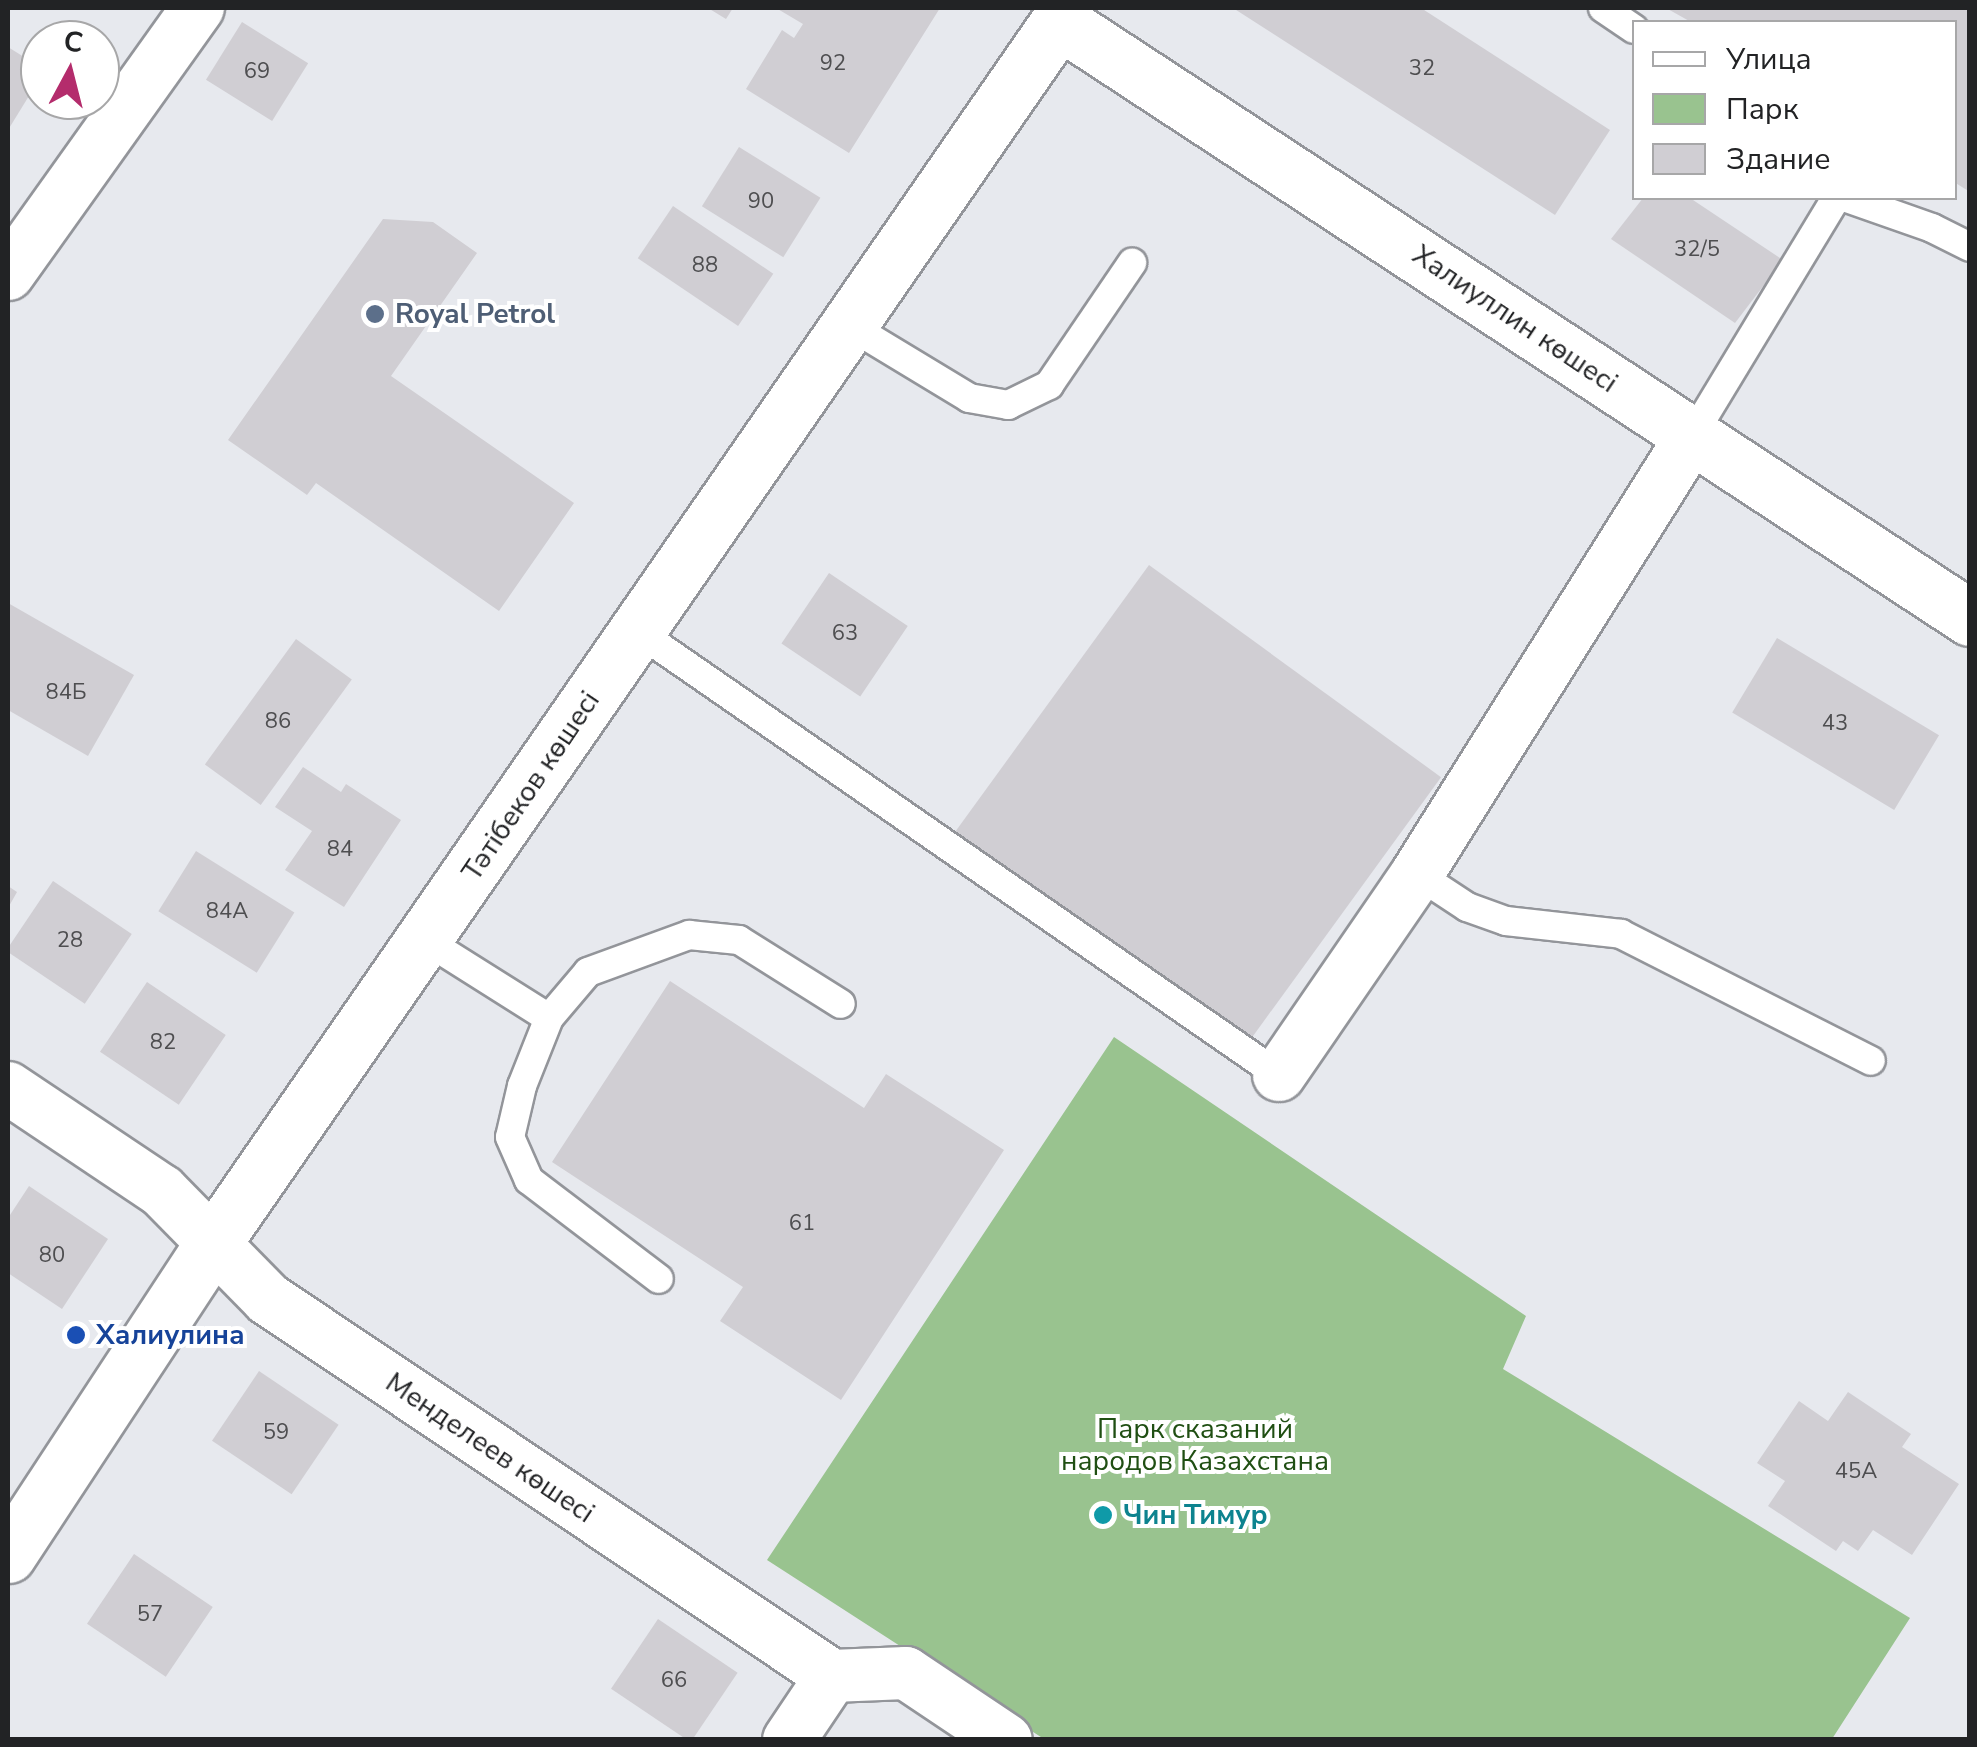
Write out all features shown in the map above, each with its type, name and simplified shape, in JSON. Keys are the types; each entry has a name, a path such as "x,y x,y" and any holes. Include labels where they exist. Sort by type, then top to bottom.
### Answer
{"main road":[{"name":"Тәтібеков көшесі","path":"8,1555 215,1240 1059,20"},
{"name":"Халиуллин көшесі","path":"1059,20 1970,618"}],"street":[{"path":"16,242 198,8"},
{"path":"1279,1075 1417,874 1692,436"},
{"name":"Менделеев көшесі","path":"8,1088 162,1191 215,1240 268,1299 832,1676"},
{"path":"789,1740 832,1676 906,1673 1006,1740"}],"lane":[{"path":"1603,8 1632,29"},
{"path":"1692,436 1835,200"},
{"path":"1852,200 1932,228 1970,247"},
{"path":"848,324 969,398 1008,405 1049,386 1132,263"},
{"path":"637,632 1279,1075"},
{"path":"1417,874 1468,906 1506,921 1621,934 1872,1062"},
{"path":"659,1278 529,1180 510,1138 522,1086 549,1018 588,972 689,935 738,940 842,1004"},
{"path":"425,940 549,1018"}],"green space":[{"name":"Парк сказаний народов Казахстана","path":"1114,1037 1526,1316 1503,1369 1910,1618 1832,1739 1044,1739 767,1560"}],"building":[{"path":"708,8 733,8 726,19"},
{"path":"776,8 940,8 849,153 746,89 782,30 794,38 803,24"},
{"path":"1233,8 1421,8 1610,130 1555,215"},
{"path":"1666,8 1970,8 1970,192 1957,184 1957,20 1687,20"},
{"path":"242,22 308,63 272,121 206,80"},
{"path":"8,47 20,54 20,110 8,130"},
{"path":"739,147 820,198 783,257 702,206"},
{"path":"1641,200 1693,200 1783,260 1735,323 1611,239"},
{"path":"673,206 773,274 738,326 638,258"},
{"path":"383,219 433,222 477,253 391,376 574,503 499,611 316,483 307,495 228,440"},
{"path":"1149,565 1441,777 1247,1044 955,832"},
{"path":"829,573 908,626 860,697 781,643"},
{"path":"8,603 134,675 88,756 8,710"},
{"path":"1777,638 1939,735 1894,810 1732,713"},
{"path":"296,639 352,680 261,805 205,764"},
{"path":"303,767 341,792 346,784 401,820 344,907 285,870 312,831 275,807"},
{"path":"196,851 294,912 257,973 158,911"},
{"path":"53,881 132,934 85,1004 8,952"},
{"path":"8,886 17,892 8,908"},
{"path":"670,981 864,1108 886,1074 1004,1150 841,1400 720,1321 743,1287 552,1162"},
{"path":"147,982 226,1035 179,1105 100,1052"},
{"path":"29,1186 108,1239 62,1309 8,1273 8,1218"},
{"path":"259,1371 339,1425 292,1494 212,1441"},
{"path":"1848,1392 1911,1434 1902,1447 1959,1484 1912,1555 1873,1530 1858,1551 1843,1541 1836,1551 1768,1506 1785,1481 1757,1463 1799,1401 1828,1421"},
{"path":"134,1554 213,1607 166,1677 87,1624"},
{"path":"658,1619 738,1673 692,1740 611,1689"}],"place":[{"name":"Royal Petrol","path":"375,314"},
{"name":"Халиулина","path":"76,1335"},
{"name":"Чин Тимур","path":"1103,1515"}]}
